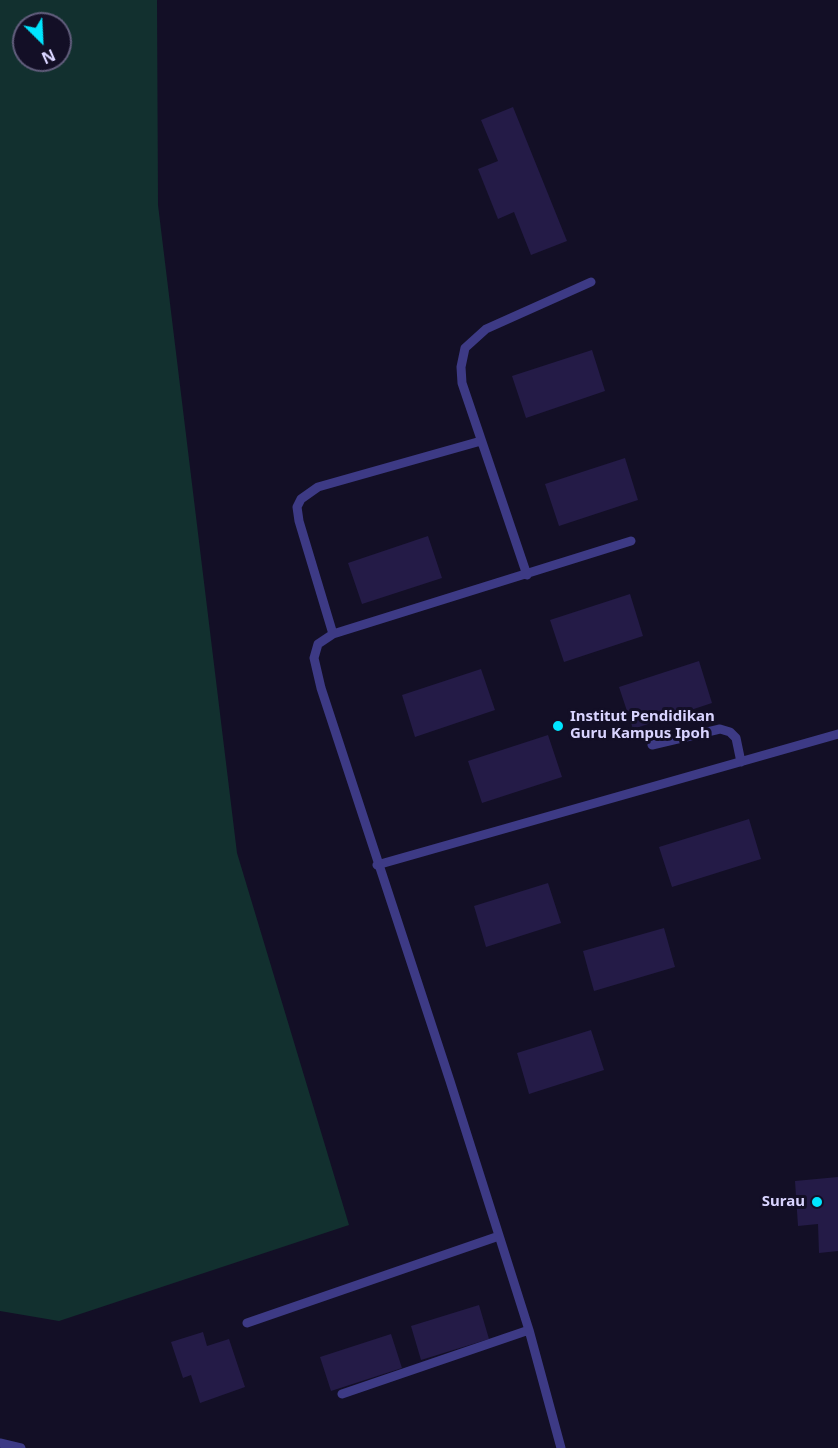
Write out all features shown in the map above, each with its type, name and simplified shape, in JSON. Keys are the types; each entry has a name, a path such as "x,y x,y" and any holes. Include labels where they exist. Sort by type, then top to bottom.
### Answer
{"lane":[{"path":"527,575 480,441 462,383 460,367 465,348 486,329 591,282"},
{"path":"333,634 298,520 297,507 301,499 318,487 480,441"},
{"path":"561,1448 529,1330 377,865 321,688 314,658 318,644 333,634 631,541"},
{"path":"652,745 720,729 730,732 736,738 741,762"},
{"path":"377,865 838,734"},
{"path":"247,1323 499,1236"},
{"path":"342,1394 529,1330"},
{"path":"0,1443 21,1448"}],"green space":[{"path":"0,0 157,0 158,205 237,853 349,1225 59,1321 0,1311"}],"building":[{"path":"513,107 567,241 531,255 514,212 498,219 478,169 498,161 481,120"},
{"path":"592,350 605,391 526,418 512,376"},
{"path":"625,458 638,500 559,526 545,484"},
{"path":"428,536 442,578 362,604 348,563"},
{"path":"630,594 643,636 564,662 550,620"},
{"path":"699,661 712,703 633,729 619,687"},
{"path":"481,669 495,710 415,737 402,695"},
{"path":"548,735 562,777 482,803 468,761"},
{"path":"749,819 761,859 672,887 659,847"},
{"path":"548,883 561,923 486,947 474,906"},
{"path":"664,928 675,967 594,991 583,951"},
{"path":"591,1030 604,1070 529,1094 517,1053"},
{"name":"Surau","path":"838,1177 838,1251 819,1253 818,1224 798,1226 795,1181"},
{"path":"479,1305 489,1339 421,1360 411,1326"},
{"path":"203,1332 207,1346 229,1339 245,1387 200,1403 191,1375 183,1378 171,1342"},
{"path":"391,1334 402,1368 331,1391 320,1357"}],"place":[{"name":"Institut Pendidikan Guru Kampus Ipoh","path":"558,726"},
{"name":"Surau","path":"817,1202"}]}
